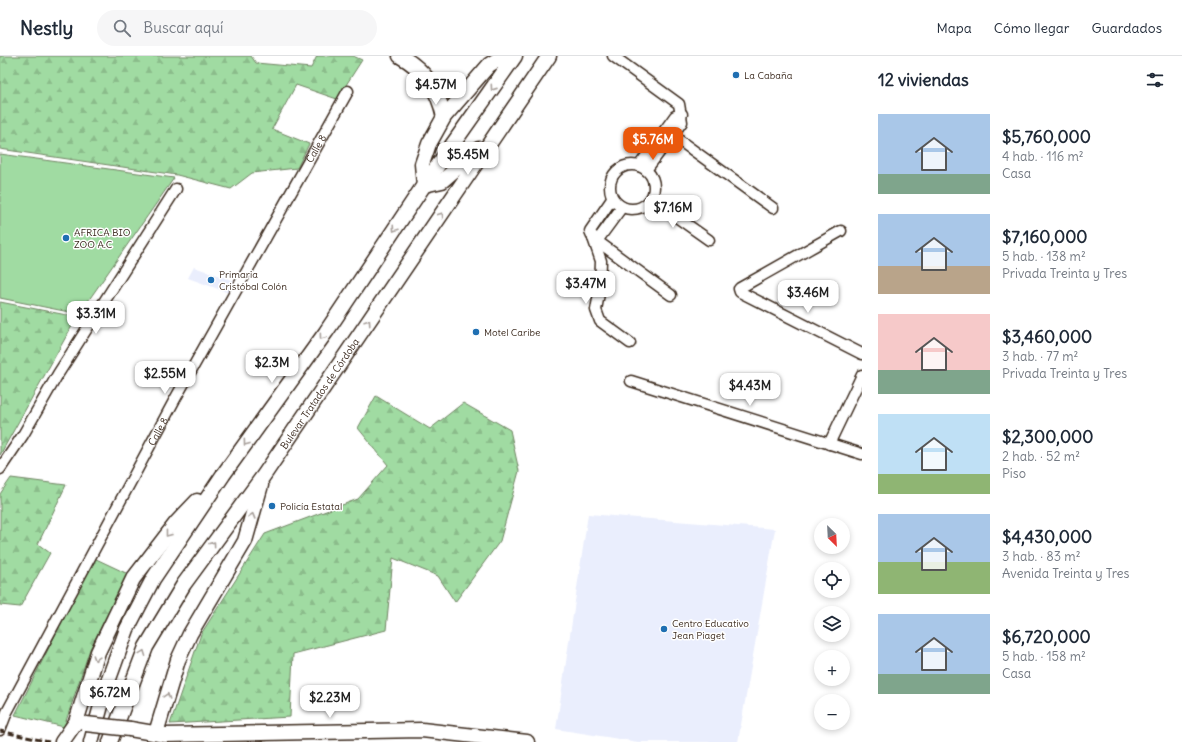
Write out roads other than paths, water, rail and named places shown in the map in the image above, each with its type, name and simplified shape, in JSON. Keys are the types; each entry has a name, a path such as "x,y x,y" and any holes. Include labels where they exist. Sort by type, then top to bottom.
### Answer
{"main road":[{"path":"400,56 411,62 424,73 439,96 444,117"},
{"path":"424,185 422,164 429,144 444,117 489,65 503,56"},
{"path":"91,742 107,684 127,629 153,579 223,475 326,332 424,185 515,56"},
{"name":"Bulevar Tratados de Córdoba","path":"110,742 146,647 184,584 264,475 549,56"},
{"path":"424,185 442,181 495,135"},
{"path":"62,742 81,723 98,652 133,579 177,522 223,475"},
{"path":"156,734 178,660 190,634 245,541 264,475"},
{"path":"81,723 165,735 422,730 527,742"}],"street":[{"path":"613,56 679,104 682,114 682,122 669,133 643,168"},
{"name":"Calle 8","path":"0,730 3,711 174,401 348,91"},
{"path":"669,133 773,208"},
{"path":"629,165 643,168 652,178 654,185 654,192 651,199 646,205 632,210 622,207 612,199 609,192 611,177 622,167 629,165"},
{"path":"0,469 23,435 58,374 176,189"},
{"path":"612,199 590,231 601,262 600,288 596,310 600,321 630,344"},
{"path":"651,199 709,240"},
{"path":"593,238 600,237 622,207"},
{"path":"841,231 739,289 740,292 862,354"},
{"path":"593,238 671,295"},
{"path":"829,444 862,375"},
{"path":"631,381 862,454"}],"railway":[{"path":"0,731 49,742"}],"place":[{"name":"La Cabaña","path":"736,75"},
{"name":"AFRICA BIO ZOO A.C","path":"66,238"},
{"name":"Primaria Cristóbal Colón","path":"211,280"},
{"name":"Motel Caribe","path":"476,332"},
{"name":"Policía Estatal","path":"272,506"},
{"name":"Centro Educativo Jean Piaget","path":"664,629"}]}
